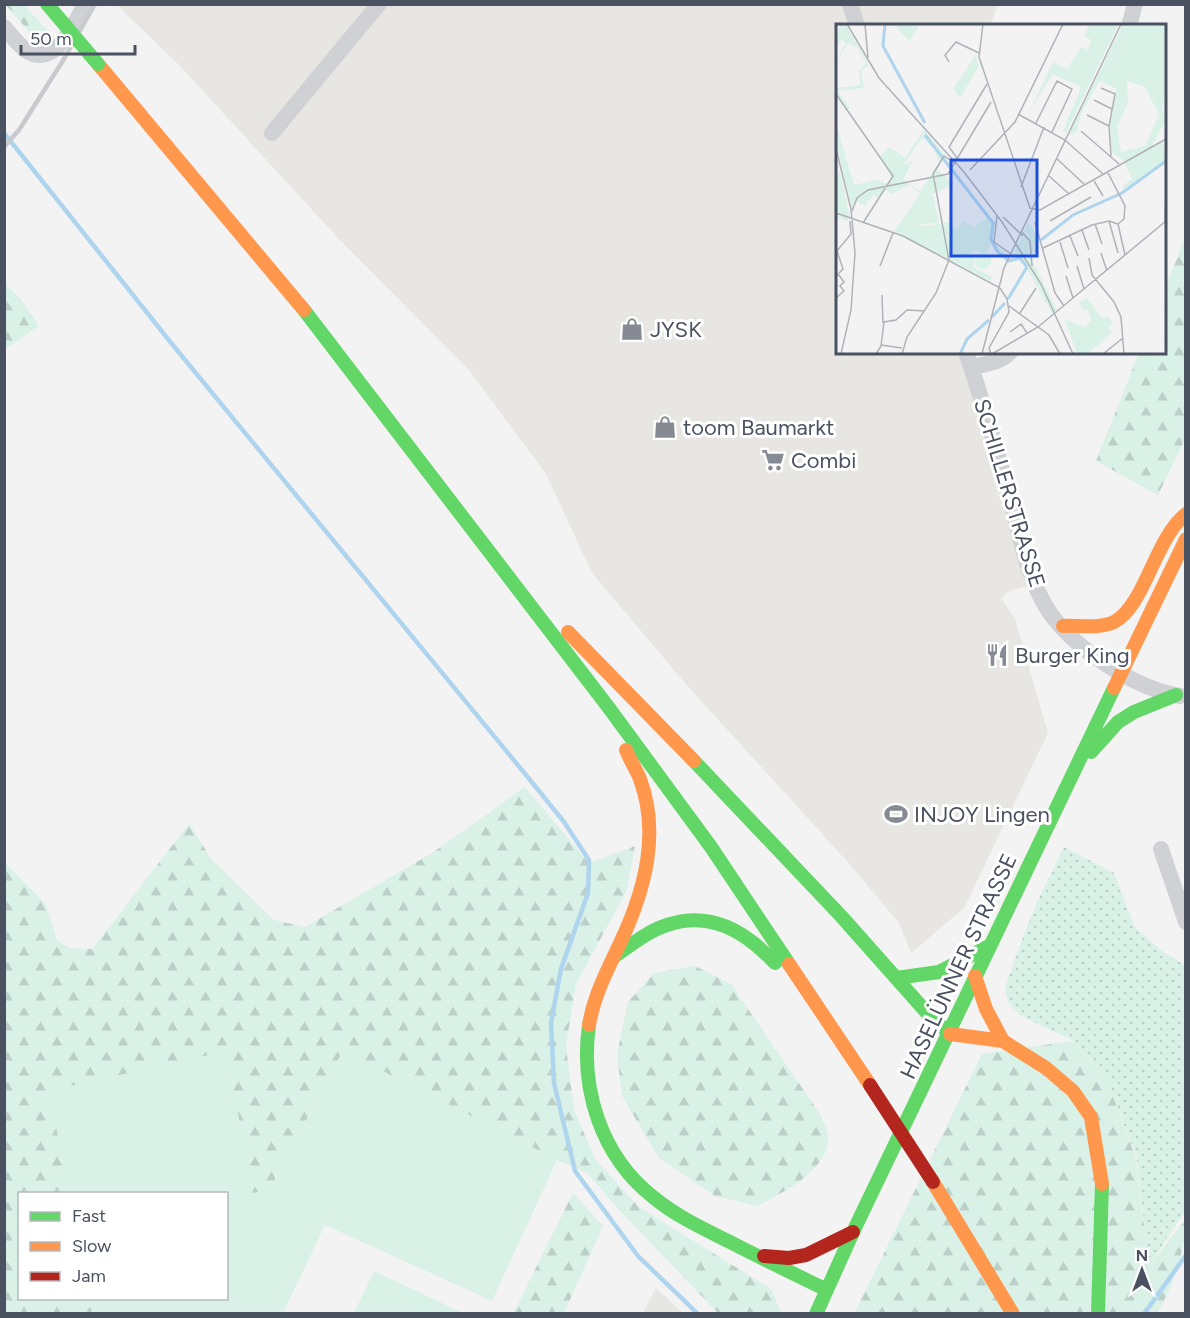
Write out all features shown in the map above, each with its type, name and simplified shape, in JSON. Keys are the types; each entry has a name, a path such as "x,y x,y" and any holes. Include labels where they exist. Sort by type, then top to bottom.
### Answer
{"main road":[{"path":"47,4 291,292 609,708 711,848 870,1085 933,1182 1013,1314"},
{"path":"1062,626 1106,624 1124,614 1173,525 1185,514"},
{"name":"HASELÜNNER STRASSE","path":"816,1314 853,1232 1185,539"},
{"path":"497,560 657,722 949,1034 1003,1041 1046,1068 1073,1091 1091,1117 1102,1177 1098,1314"},
{"path":"1075,771 1118,722 1134,712 1181,696"},
{"path":"609,708 640,780 648,813 649,832 648,861 635,911 599,987 587,1028 585,1061 590,1095 600,1129 621,1166 650,1195 678,1216 827,1290"},
{"path":"615,956 640,939 669,925 695,920 717,924 739,932 759,945 829,1024"},
{"path":"896,978 939,972 991,945"},
{"path":"975,976 986,1009 1003,1041"},
{"path":"757,1255 789,1258 806,1255 853,1232"}],"street":[{"path":"4,27 26,51 38,56 50,52 64,42 85,4"},
{"path":"272,133 379,4"},
{"path":"850,4 856,24"},
{"path":"1130,24 1135,4"},
{"path":"968,360 1004,358 1008,354"},
{"name":"SCHILLERSTRASSE","path":"968,360 1032,573 1048,610 1092,656 1121,673 1181,696"},
{"path":"1161,849 1185,922"}],"shaded area":[{"path":"117,5 998,5 990,24 836,24 836,354 971,354 1035,585 1011,590 1001,598 1015,619 1048,733 964,908 911,953 899,923 846,860 691,690 592,573 546,474 469,370 337,237 178,64"},
{"path":"656,1288 683,1313 643,1313"}],"green space":[{"path":"5,4 24,5 51,34 31,34"},
{"path":"1185,237 1185,439 1158,495 1096,461 1139,354 1166,354 1166,286"},
{"path":"4,283 20,298 39,326 5,349"},
{"path":"525,787 589,863 635,846 627,890 576,984 566,1046 574,1110 595,1159 639,1207 771,1289 781,1313 718,1313 621,1212 587,1173 343,1051 270,1189 253,1194 226,1052 50,1091 69,1192 18,1192 18,1300 89,1300 92,1313 5,1313 4,862 46,904 57,940 69,948 92,949 189,824 213,861 274,920 305,927 432,853"},
{"path":"1064,847 1114,873 1134,926 1163,952 1185,965 1185,1211 1149,1266 1137,1159 1107,1080 1072,1040 1021,1016 1008,1002 1005,987 1016,956 1036,904"},
{"path":"695,966 731,984 822,1117 827,1131 828,1140 825,1151 820,1162 812,1171 802,1180 758,1206 715,1196 659,1158 622,1096 617,1054 628,1002 654,973"},
{"path":"1072,1041 1107,1080 1136,1159 1149,1266 1185,1220 1183,1244 1177,1268 1169,1292 1157,1313 854,1314 982,1054"},
{"path":"226,1051 253,1193 270,1189 343,1051 557,1160 492,1301 325,1225 284,1311 272,1314 92,1313 89,1300 228,1300 228,1192 69,1192 49,1091"},
{"path":"573,1193 603,1226 564,1313 514,1312"},
{"path":"374,1271 463,1313 354,1313"}],"waterway":[{"path":"4,133 172,344 564,822 589,860 588,893 561,969 551,1023 554,1083 575,1171 638,1256 698,1314"},
{"path":"1144,1314 1186,1255"}],"railway":[{"path":"4,147 19,130 64,59 95,4"}],"traffic: fast":[{"path":"47,4 98,64"},
{"path":"304,310 609,708 711,847 789,964"},
{"path":"816,1314 853,1232 1114,688"},
{"path":"1091,752 1118,722 1134,712 1176,695"},
{"path":"694,761 841,916 928,1014 950,1034"},
{"path":"615,956 653,931 683,921 698,920 713,922 740,933 775,963"},
{"path":"896,978 939,972 991,945"},
{"path":"589,1025 588,1073 598,1120 620,1162 635,1180 662,1204 689,1221 827,1290"},
{"path":"1098,1314 1102,1184"}],"traffic: slow":[{"path":"98,64 304,310"},
{"path":"1063,626 1108,624 1125,614 1134,602 1166,539 1186,514"},
{"path":"1114,688 1186,539"},
{"path":"568,632 694,761"},
{"path":"589,1025 598,992 630,920 643,881 647,860 649,820 646,799 640,779 626,750"},
{"path":"789,964 870,1085"},
{"path":"975,976 986,1009 1003,1041"},
{"path":"950,1034 1003,1041 1046,1068 1073,1091 1091,1117 1102,1184"},
{"path":"933,1182 1013,1314"}],"traffic: jam":[{"path":"870,1085 933,1182"},
{"path":"764,1256 789,1258 806,1255 853,1232"}],"place":[{"name":"JYSK","path":"632,329"},
{"name":"toom Baumarkt","path":"665,427"},
{"name":"Combi","path":"773,460"},
{"name":"Burger King","path":"997,655"},
{"name":"INJOY Lingen","path":"896,814"}]}
